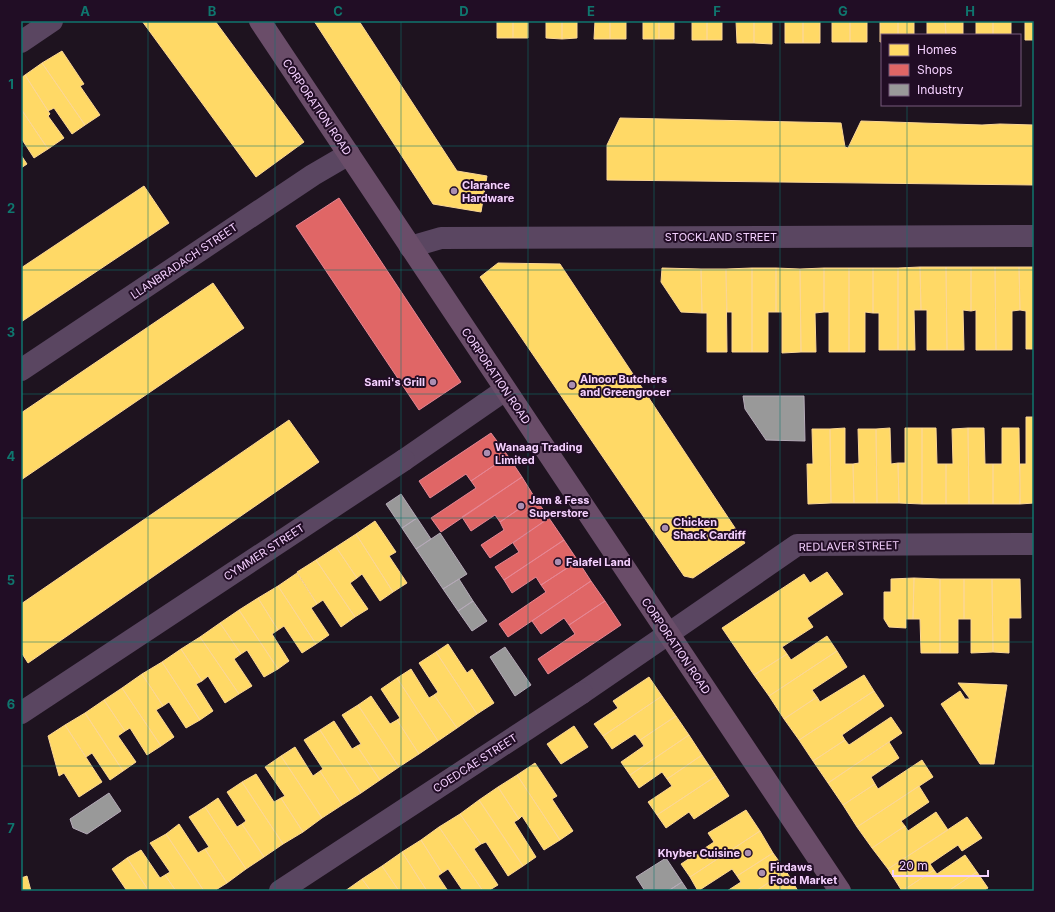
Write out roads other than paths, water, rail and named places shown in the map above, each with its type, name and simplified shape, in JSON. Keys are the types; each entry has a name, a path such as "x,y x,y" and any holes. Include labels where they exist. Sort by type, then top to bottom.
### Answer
{"main road":[{"name":"CORPORATION ROAD","path":"260,21 840,891"}],"street":[{"path":"21,42 52,21"},
{"name":"LLANBRADACH STREET","path":"21,370 280,196 349,154"},
{"name":"STOCKLAND STREET","path":"410,247 441,238 1034,236"},
{"name":"CYMMER STREET","path":"21,712 404,460 505,390"},
{"name":"REDLAVER STREET","path":"668,634 797,545 1034,544"},
{"name":"COEDCAE STREET","path":"280,891 582,693 668,634"}],"place":[{"name":"Clarance Hardware","path":"454,191"},
{"name":"Sami's Grill","path":"433,382"},
{"name":"Alnoor Butchers and Greengrocer","path":"572,385"},
{"name":"Wanaag Trading Limited","path":"487,453"},
{"name":"Jam & Fess Superstore","path":"521,506"},
{"name":"Chicken Shack Cardiff","path":"665,528"},
{"name":"Falafel Land","path":"558,562"},
{"name":"Khyber Cuisine","path":"748,853"},
{"name":"Firdaws Food Market","path":"762,873"}]}
